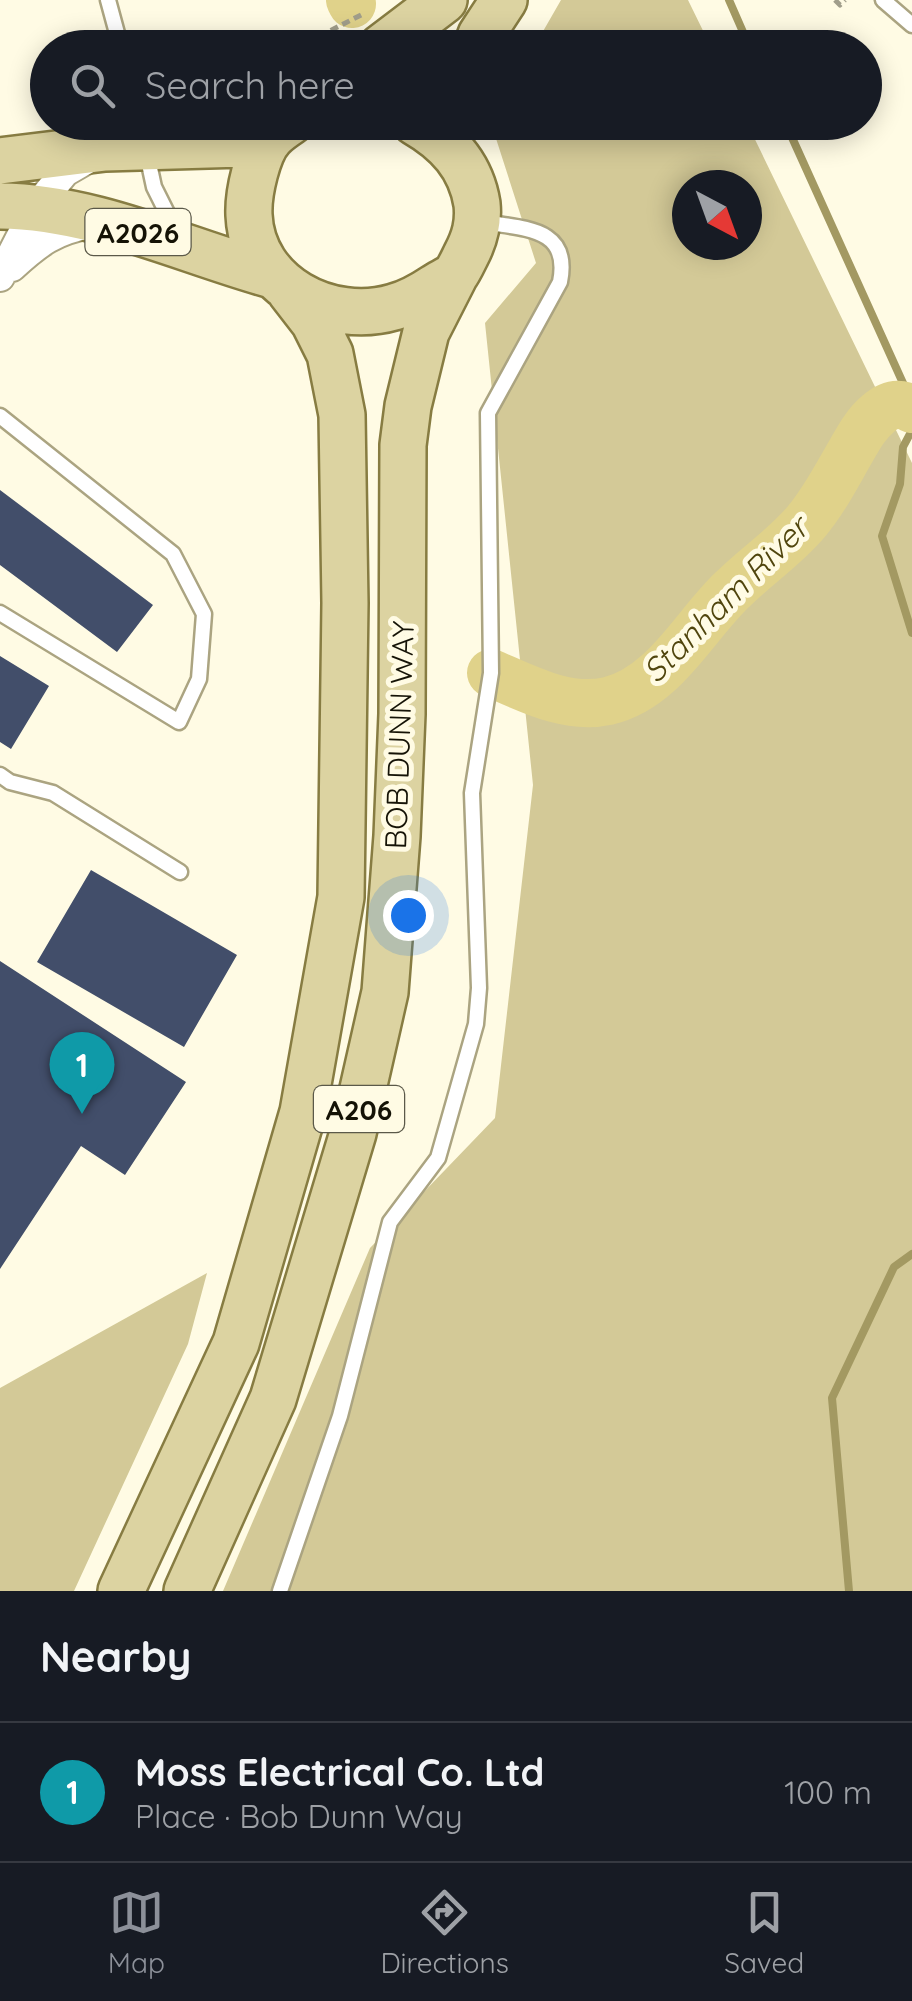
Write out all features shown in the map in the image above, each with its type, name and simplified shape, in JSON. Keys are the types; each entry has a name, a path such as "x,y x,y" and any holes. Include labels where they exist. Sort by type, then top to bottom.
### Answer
{"main road":[{"path":"378,28 444,0"},
{"path":"484,30 504,0"},
{"path":"0,161 124,140"},
{"path":"153,140 243,144 253,140"},
{"name":"BOB DUNN WAY","path":"121,1591 236,1343 304,1112 341,897 345,603 342,416 330,354 314,322 257,252 250,225 248,201 252,179 276,140"},
{"path":"438,140 466,167"},
{"path":"464,140 479,222"},
{"name":"A2026","path":"18,206 107,221 281,283"},
{"name":"BOB DUNN WAY","path":"187,1591 274,1399 353,1134 385,992 398,836 404,445 408,406 426,332 479,222"},
{"path":"281,283 332,308 362,312 394,308 454,274"}],"street":[{"path":"0,278 18,206 65,172 128,140"},
{"path":"0,278 35,246 68,228 107,221"}],"lane":[{"path":"108,0 116,30"},
{"path":"884,0 912,25"},
{"path":"130,140 184,248"},
{"path":"280,1591 340,1416 390,1222 438,1158 476,1024 479,988 472,793 491,673 488,413 560,282 564,262 556,243 535,230 479,222"},
{"path":"0,416 173,554 204,614 199,679 179,722 0,613"},
{"path":"0,776 52,793 180,872"}],"path":[{"path":"835,0 840,5 845,0"}],"shaded area":[{"path":"561,0 688,0 703,30 544,30"},
{"path":"496,140 755,140 912,463 912,1591 223,1591 370,1248 495,1118 533,785 485,323 536,263"},
{"path":"207,1273 188,1344 74,1591 0,1591 0,1388"}],"building":[{"path":"0,490 153,605 117,652 0,565"},
{"path":"0,656 49,686 11,749 0,742"},
{"path":"91,870 237,955 184,1047 37,962"},
{"path":"0,961 186,1082 125,1175 81,1146 0,1269"}],"waterway":[{"name":"Stanham River","path":"350,0 352,4"},
{"path":"729,0 742,30"},
{"path":"793,140 912,403"},
{"name":"Stanham River","path":"491,673 548,696 578,703 608,701 646,683 677,654 732,590 806,522 874,418 894,405 912,409"},
{"path":"912,430 903,447 900,484 882,536 912,633"},
{"path":"849,1591 832,1398 894,1267 912,1254"}],"place":[{"name":"Moss Electrical Co. Ltd","path":"82,1114"}]}
